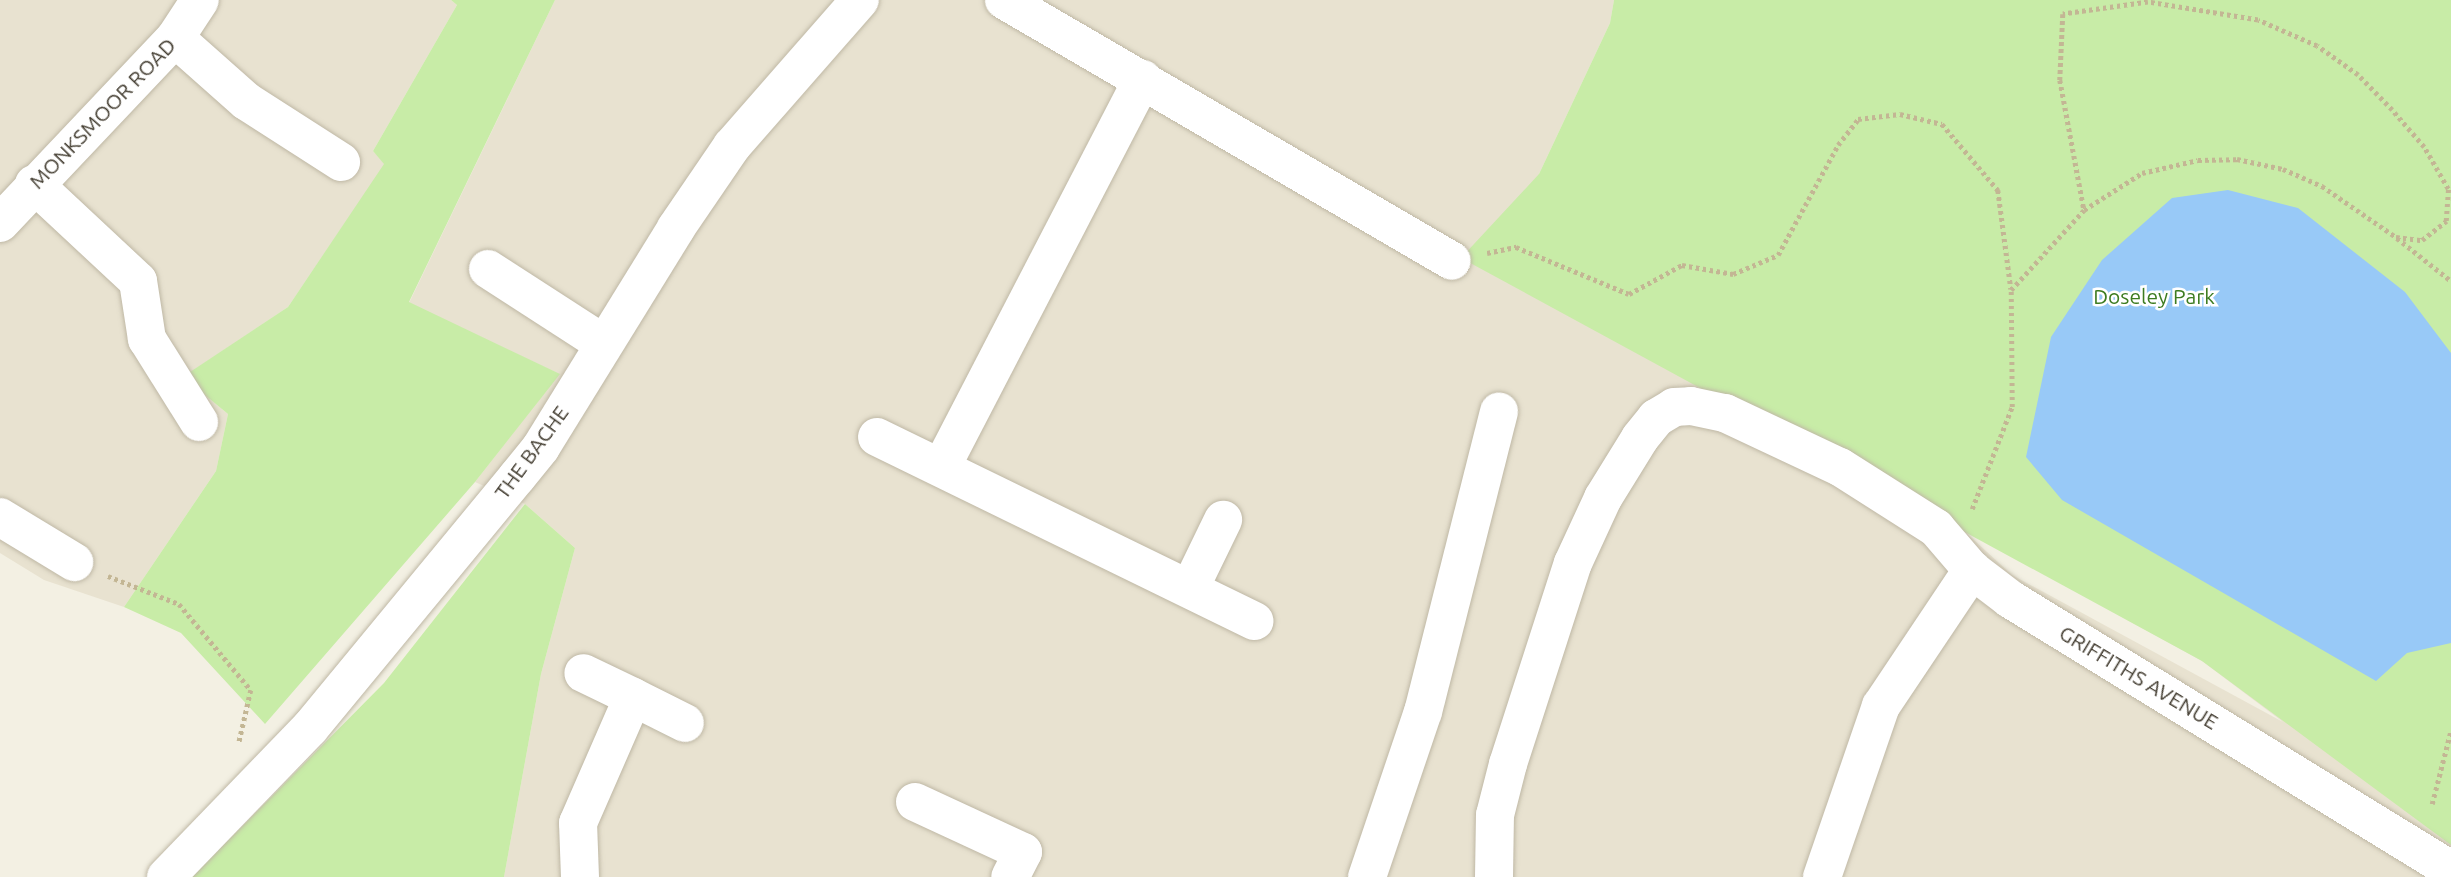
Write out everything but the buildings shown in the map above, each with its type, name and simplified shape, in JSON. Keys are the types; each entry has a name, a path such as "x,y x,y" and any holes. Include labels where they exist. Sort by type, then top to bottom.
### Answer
{"street":[{"name":"MONKSMOOR ROAD","path":"0,223 34,184 175,38 200,0"},
{"name":"THE BACHE","path":"166,877 310,727 517,477 732,146 860,0"},
{"path":"1004,0 1451,261"},
{"path":"175,38 246,101 341,162"},
{"path":"942,466 1143,79"},
{"path":"34,184 138,281 147,339 199,422"},
{"path":"488,269 604,344"},
{"name":"GRIFFITHS AVENUE","path":"1494,877 1495,815 1504,777 1573,563 1603,498 1656,418 1674,407 1690,405 1725,413 1840,467 1936,528 1972,570 2010,599 2451,870"},
{"path":"1367,877 1423,712 1499,411"},
{"path":"877,437 942,466 1255,621"},
{"path":"0,517 74,562"},
{"path":"1190,588 1223,520"},
{"path":"1822,877 1881,706 1972,570"},
{"path":"583,673 685,723"},
{"path":"580,877 578,823 633,698"},
{"path":"915,802 1023,852 1010,877"}],"path":[{"path":"2084,210 2060,80 2063,14 2125,2 2178,5 2258,20 2317,46 2358,75 2424,147 2448,188 2446,221 2422,240 2396,237"},
{"path":"1451,261 1516,247 1629,294 1682,265 1733,274 1778,255 1838,145 1858,119 1900,114 1942,124 1998,190 2011,290 2012,407 1971,510 1945,539"},
{"path":"2011,290 2084,210 2142,173 2198,160 2237,159 2283,169 2322,186 2396,237 2451,281"},
{"path":"74,562 179,604 251,690 237,754"},
{"path":"2432,804 2451,730"}],"shaded area":[{"path":"0,0 451,0 457,5 373,151 385,164 288,307 191,372 200,391 228,414 216,471 124,607 44,580 0,553"},
{"path":"555,0 1614,0 1610,23 1539,174 2451,0 2451,877 504,877 541,674 575,548 525,504 475,482 559,374 409,303","holes":["1961,528 2202,661 2283,722 2012,575"]}],"green space":[{"path":"451,0 555,0 409,302 560,374 475,482 265,724 181,633 124,607 216,471 228,414 200,391 190,372 288,307 384,164 373,151 457,5"},
{"name":"Doseley Park","path":"1614,0 2451,0 2451,845 2202,661 1461,258 1539,174 1610,23"},
{"path":"525,504 575,548 541,674 504,877 192,877 384,683"}],"water":[{"path":"2228,190 2298,208 2405,292 2451,353 2451,643 2407,653 2376,681 2062,500 2026,457 2051,337 2102,260 2172,198"}]}
